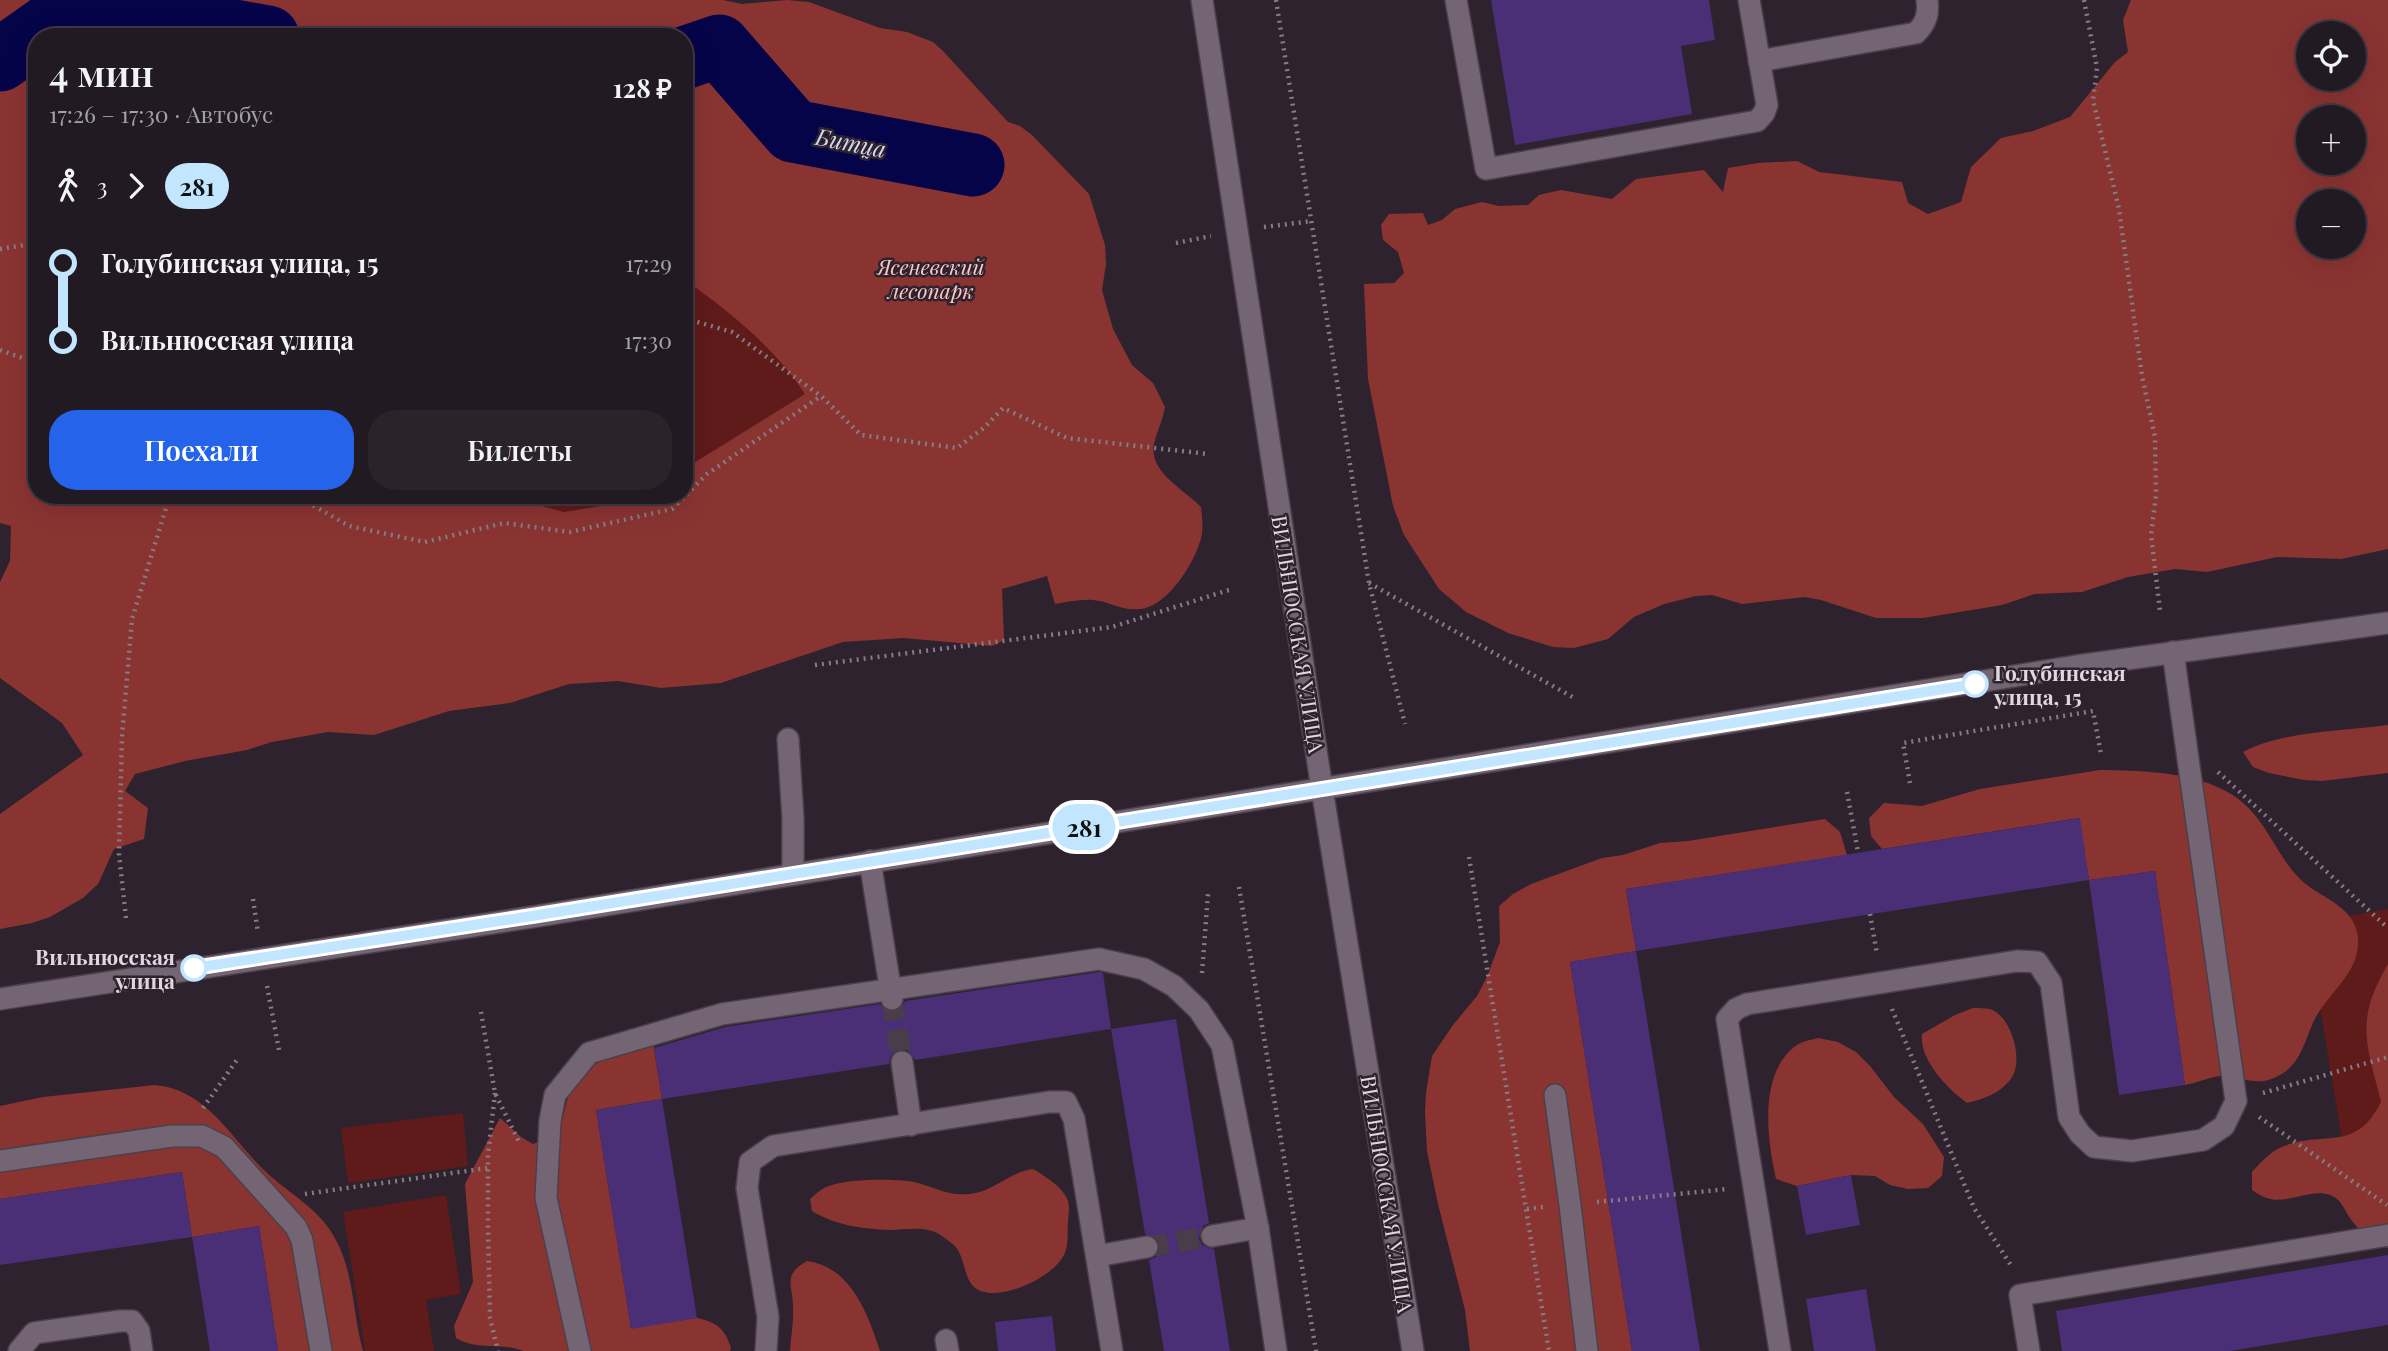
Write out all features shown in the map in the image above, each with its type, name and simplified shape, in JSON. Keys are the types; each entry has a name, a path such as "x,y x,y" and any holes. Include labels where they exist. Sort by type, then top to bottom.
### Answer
{"street":[{"name":"ВИЛЬНЮССКАЯ УЛИЦА","path":"1202,0 1322,789 1413,1351"},
{"path":"1456,0 1486,169 1757,121 1767,105 1749,0"},
{"path":"1759,61 1916,33 1924,26 1928,11 1927,0"},
{"path":"0,999 2173,652 2388,623"},
{"path":"1780,1351 1727,1019 1736,1009 1747,1004 1882,982 2017,961 2037,962 2051,984 2069,1117 2080,1134 2094,1147 2132,1151 2203,1140 2224,1126 2236,1101 2173,652"},
{"path":"788,739 793,874"},
{"path":"870,862 891,994"},
{"path":"580,1351 547,1198 550,1121 555,1095 589,1053 722,1014 891,994 1100,959 1144,969 1174,986 1199,1010 1222,1045 1258,1228 1276,1351"},
{"path":"902,1062 911,1125"},
{"path":"1555,1095 1587,1351"},
{"path":"766,1351 768,1317 747,1188 750,1163 773,1146 1049,1102 1066,1102 1074,1119 1112,1351"},
{"path":"0,1161 172,1136 202,1136 223,1147 296,1227 302,1240 321,1351"},
{"path":"1212,1236 1258,1228"},
{"path":"2029,1351 2020,1295 2388,1235"},
{"path":"1097,1256 1147,1247"},
{"path":"19,1351 34,1333 132,1321 139,1331 142,1351"}],"path":[{"path":"1276,0 1369,583 1405,724"},
{"path":"2084,0 2097,68 2093,100 2119,209 2142,376 2155,437 2156,495 2151,535 2160,611"},
{"path":"0,249 28,244"},
{"path":"693,321 732,332 821,396 861,435 957,448 985,427 1003,408 1067,438 1208,454"},
{"path":"0,350 28,360"},
{"path":"693,488 707,474 821,396"},
{"path":"126,918 118,854 122,736 132,619 167,504"},
{"path":"311,504 349,526 425,542 504,523 570,532 672,509 677,504"},
{"path":"1369,583 1576,699"},
{"path":"815,665 1112,627 1232,589"},
{"path":"1910,783 1903,743 2094,711 2101,754"},
{"path":"2185,742 2388,928"},
{"path":"1847,792 1858,852"},
{"path":"1469,857 1549,1351"},
{"path":"1239,887 1317,1351"},
{"path":"1199,1010 1208,894"},
{"path":"1870,915 1882,982 1916,1071 1974,1208 2013,1269 2020,1295"},
{"path":"481,1012 495,1093 488,1168 489,1318 498,1351"},
{"path":"2236,1101 2388,1057"},
{"path":"495,1093 524,1151"},
{"path":"2236,1101 2388,1206"},
{"path":"270,1199 488,1168"},
{"path":"1527,1209 1754,1187"}],"shaded area":[{"path":"693,285 717,302 777,355 806,394 693,463"},
{"path":"534,504 613,504 564,512"},
{"path":"2388,909 2388,1144 2344,1152 2306,923"},
{"path":"463,1113 468,1166 348,1183 341,1128"},
{"path":"446,1195 461,1294 426,1300 434,1351 365,1351 343,1212"}],"green space":[{"name":"Ясеневский лесопарк","path":"0,0 723,0 742,4 787,0 809,2 880,28 907,32 933,42 1008,122 1020,126 1032,135 1089,194 1105,245 1106,264 1102,290 1113,329 1132,365 1153,383 1165,407 1154,444 1154,454 1169,480 1201,507 1202,534 1188,569 1171,591 1161,600 1140,609 1126,609 1088,600 1055,604 1047,576 1002,589 1004,640 992,646 904,638 843,642 721,683 661,688 618,681 569,684 510,703 449,711 374,735 328,732 272,742 247,750 185,761 135,774 125,791 148,808 144,839 114,849 98,884 83,898 50,917 0,929 0,814 83,755 62,723 0,678 0,582 10,561 11,526 0,523"},
{"path":"2131,0 2388,0 2388,549 2341,559 2277,557 2207,572 2175,569 2128,577 2082,592 2035,594 2002,605 1923,618 1876,618 1805,597 1742,604 1712,595 1696,596 1664,604 1634,617 1608,639 1574,648 1553,647 1508,633 1466,612 1439,589 1404,535 1393,506 1368,379 1364,284 1394,283 1404,273 1398,252 1383,240 1381,225 1389,214 1423,213 1428,225 1442,220 1455,209 1482,202 1499,206 1528,205 1539,195 1561,190 1612,199 1636,179 1704,170 1723,192 1728,168 1797,161 1819,172 1902,182 1908,203 1928,214 1961,202 1971,167 2001,138 2033,131 2070,117 2115,62 2128,52 2123,20"},
{"path":"2388,725 2388,773 2322,781 2304,780 2253,767 2243,752 2295,736"},
{"path":"2100,770 2182,776 2222,789 2254,814 2300,879 2341,908 2354,922 2358,945 2352,967 2317,1015 2298,1057 2278,1076 2256,1081 2221,1076 2185,1085 2155,871 2089,880 2079,818 1882,849 1871,836 1869,818 1884,803 1922,806 1980,789"},
{"path":"1825,819 1840,832 1847,855 1626,889 1636,951 1570,962 1632,1351 1470,1351 1465,1310 1427,1151 1426,1093 1432,1056 1477,996 1487,977 1500,942 1499,906 1531,884 1602,858 1623,855 1660,843"},
{"path":"2388,964 2388,1248 2358,1228 2337,1199 2321,1193 2275,1200 2265,1197 2252,1190 2252,1172 2270,1154 2282,1147 2349,1134 2371,1118 2381,1102 2368,1048 2367,1018 2377,984"},
{"path":"1973,1008 1990,1009 2005,1021 2014,1041 2016,1063 2010,1080 2001,1089 1985,1098 1967,1103 1944,1082 1930,1064 1922,1044 1922,1034"},
{"path":"652,1036 662,1099 596,1110 631,1328 697,1318 710,1322 723,1331 729,1341 730,1351 524,1351 472,1344 456,1338 454,1326 473,1282 465,1184 500,1118 533,1144 546,1139 559,1127 569,1095 591,1067 619,1049"},
{"path":"1818,1038 1838,1042 1856,1052 1894,1097 1923,1124 1944,1157 1942,1176 1928,1188 1908,1189 1890,1185 1875,1176 1851,1175 1797,1186 1776,1179 1768,1126 1771,1089 1776,1072 1785,1057 1797,1045"},
{"path":"155,1085 174,1089 204,1106 265,1171 323,1220 337,1242 347,1268 363,1351 278,1351 259,1226 192,1237 182,1172 0,1199 0,1106 43,1097"},
{"path":"1033,1169 1066,1196 1069,1209 1067,1248 1059,1263 1042,1277 1000,1293 975,1288 968,1278 958,1250 936,1233 923,1229 870,1229 839,1223 812,1211 810,1199 829,1186 850,1181 875,1180 910,1181 949,1193 969,1194 986,1190 1016,1174"},
{"path":"807,1261 835,1272 856,1294 880,1351 790,1351 793,1311 791,1280 799,1266"}],"building":[{"path":"1491,0 1709,0 1715,40 1681,46 1692,114 1515,145"},
{"path":"2080,818 2089,880 1636,951 1626,889"},
{"path":"2155,871 2185,1085 2119,1095 2089,880"},
{"path":"1636,951 1700,1351 1632,1351 1570,962"},
{"path":"1103,973 1111,1029 915,1060 907,1050 899,1049 890,1057 889,1064 662,1099 654,1048 725,1027 880,1004 887,1011 893,1012 901,1009 905,1001"},
{"path":"1176,1019 1209,1223 1203,1226 1199,1238 1202,1245 1214,1249 1230,1351 1164,1351 1149,1260 1156,1257 1160,1245 1157,1238 1145,1234 1111,1029"},
{"path":"662,1099 697,1318 631,1329 596,1110"},
{"path":"182,1172 192,1237 0,1265 0,1199"},
{"path":"1851,1175 1860,1225 1806,1235 1797,1186"},
{"path":"259,1226 278,1351 210,1351 192,1237"},
{"path":"2388,1255 2388,1325 2230,1351 2062,1351 2056,1311"},
{"path":"1866,1289 1876,1351 1814,1351 1806,1299"},
{"path":"1052,1316 1056,1351 998,1351 995,1322"}],"waterway":[{"name":"Битца","path":"45,28 71,10 217,28"},
{"name":"Битца","path":"0,60 28,40"},
{"name":"Битца","path":"693,55 719,46 793,131 973,165"}],"tunnel":[{"path":"892,999 902,1062"},
{"path":"1147,1247 1212,1236"}],"bus line":[{"name":"281","path":"194,968 1975,684"}],"place":[{"name":"Голубинская улица, 15","path":"1975,684"},
{"name":"Вильнюсская улица","path":"194,968"}]}
